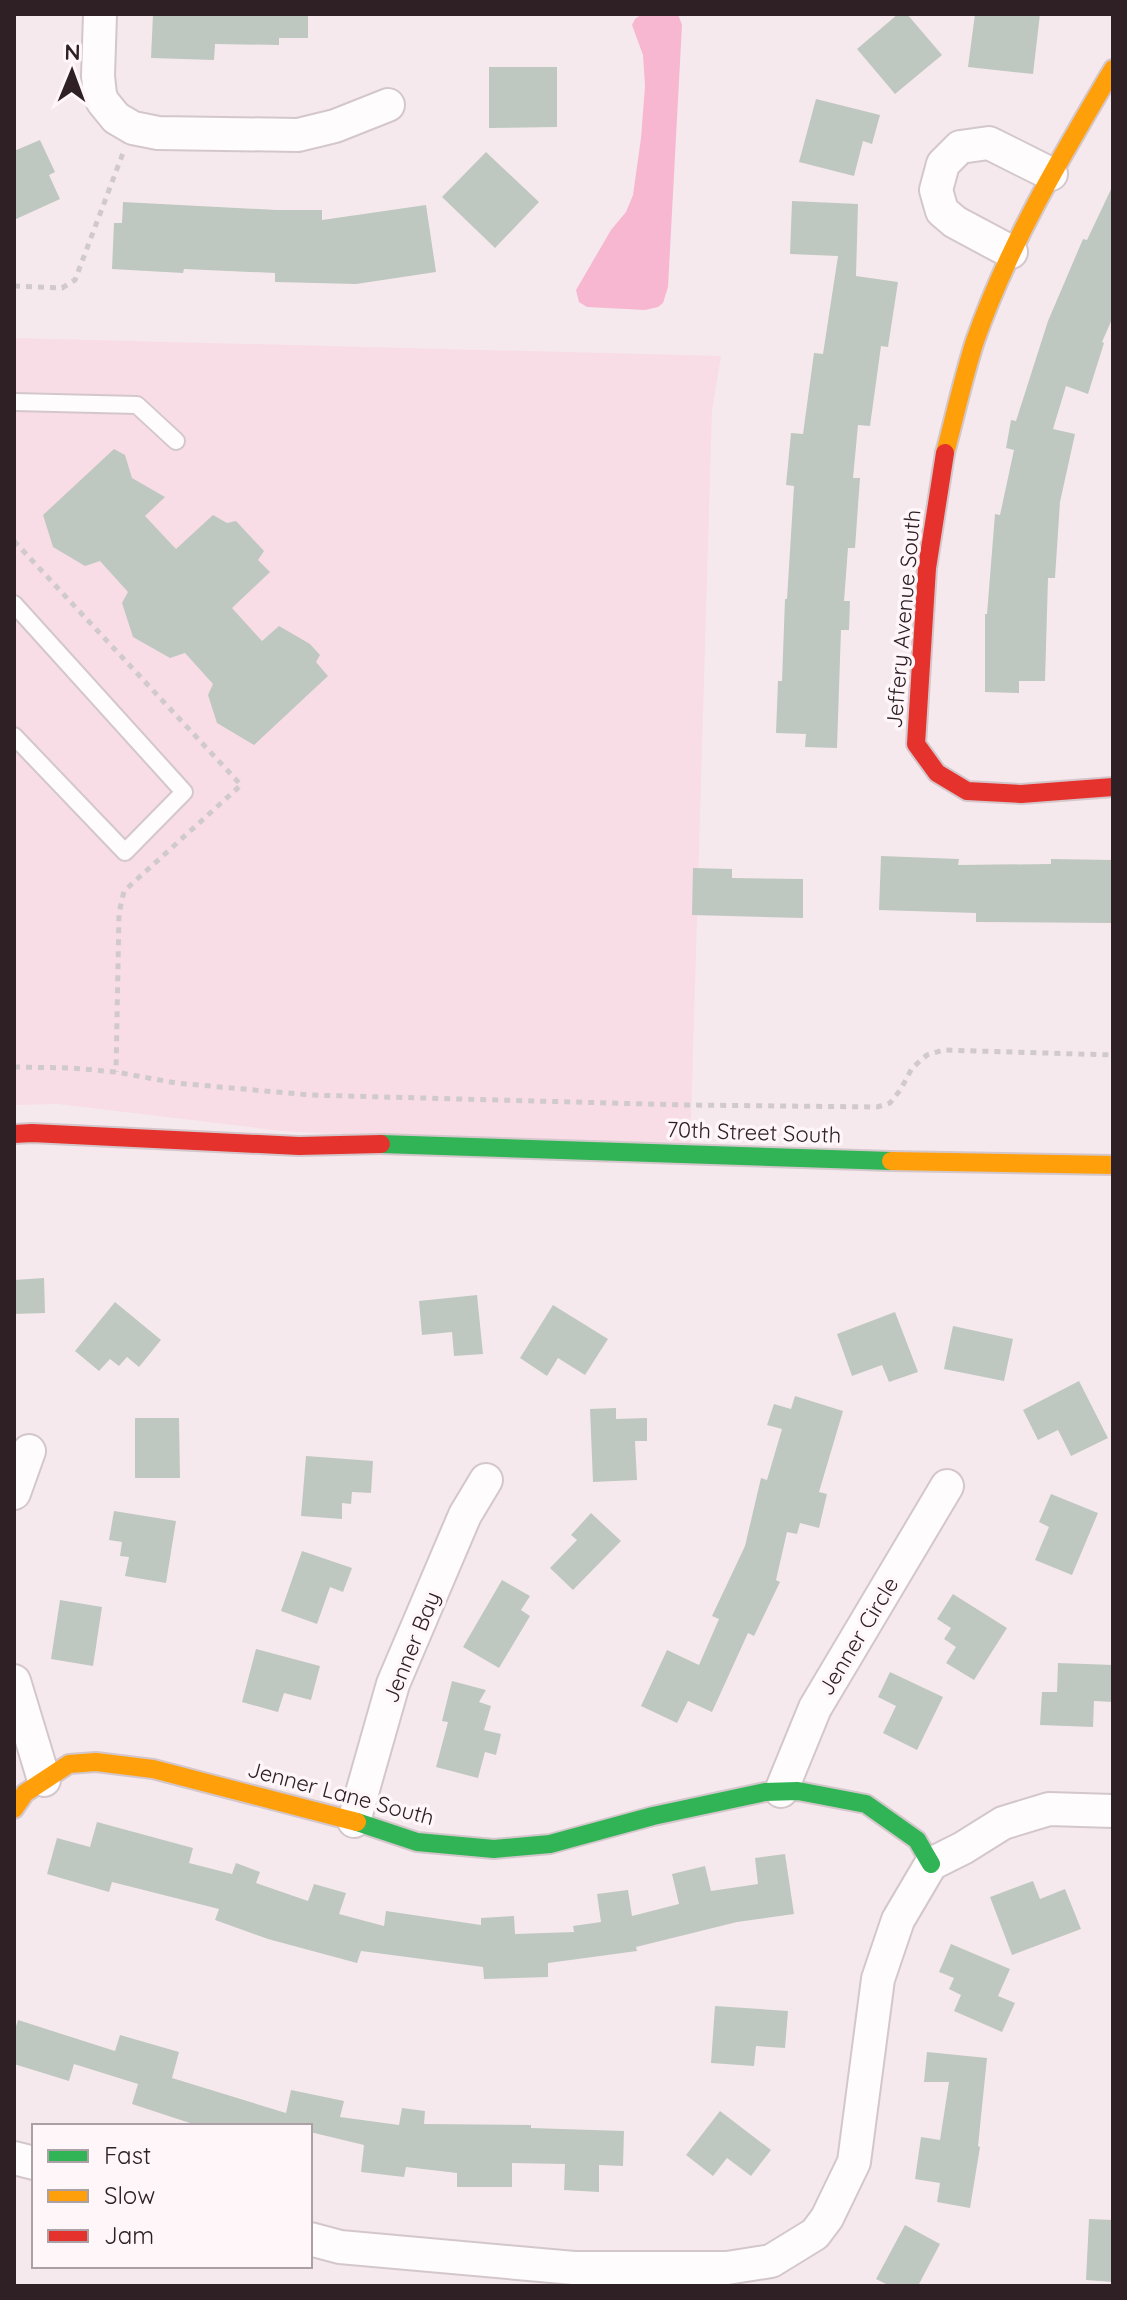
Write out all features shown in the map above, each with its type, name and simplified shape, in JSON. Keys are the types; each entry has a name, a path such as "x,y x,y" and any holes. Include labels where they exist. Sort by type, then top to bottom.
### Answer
{"street":[{"path":"100,14 100,95 116,118 133,128 158,133 298,135 335,126 388,105"},
{"name":"Jeffery Avenue South","path":"1113,69 1051,174 1011,252 975,342 943,461 927,568 916,744 937,773 967,791 1021,794 1113,787"},
{"path":"1011,252 955,222 942,211 936,190 943,164 960,147 989,143 1051,174"},
{"name":"70th Street South","path":"225,1124 393,1144"},
{"name":"70th Street South","path":"14,1134 299,1146 393,1144 841,1160 1113,1165"},
{"path":"14,1493 29,1451"},
{"name":"Jenner Bay","path":"354,1821 393,1684 465,1515 486,1480"},
{"name":"Jenner Circle","path":"781,1791 815,1708 947,1486"},
{"path":"14,1681 44,1780"},
{"name":"Jenner Lane South","path":"14,1809 25,1793 69,1764 96,1762 153,1769 354,1821 417,1842 494,1849 550,1844 667,1813 765,1792 798,1791 866,1804 917,1840 931,1864"},
{"path":"312,2240 340,2247 574,2268 727,2268 771,2261 815,2234 827,2218 854,2162 878,1979 898,1920 931,1864 1003,1823 1049,1809 1113,1811"}],"lane":[{"path":"14,402 137,405 176,441"},
{"path":"14,604 184,792 125,852 14,736"}],"path":[{"path":"14,286 62,288 75,280 133,128"},
{"path":"14,541 241,785 124,891 119,913 116,1072"},
{"path":"14,1067 116,1072 190,1084 310,1095 877,1107 890,1103 919,1061 943,1050 1113,1055"}],"shaded area":[{"path":"642,14 678,14 682,25 668,287 663,303 658,307 645,310 587,307 579,302 576,290 611,230 626,212 633,195 645,86 643,55 632,25"},
{"path":"14,338 721,356 712,411 690,1155 282,1131 58,1104 14,1105"}],"building":[{"path":"153,14 308,14 308,38 279,38 279,45 215,44 214,60 151,58"},
{"path":"898,14 907,14 942,55 895,94 857,49"},
{"path":"975,14 1040,14 1033,74 968,67"},
{"path":"489,67 557,67 557,127 489,128"},
{"path":"816,99 880,115 872,144 863,141 854,176 799,162"},
{"path":"40,140 55,172 49,175 60,199 14,220 14,151"},
{"path":"486,152 539,202 495,248 442,197"},
{"path":"1113,185 1113,317 1102,342 1088,394 1066,386 1053,429 1075,434 1060,502 1055,578 1048,578 1045,681 1019,681 1019,693 985,692 985,614 995,514 1000,515 1014,450 1006,448 1011,420 1016,421 1048,321 1083,239 1087,240"},
{"path":"792,201 858,204 856,276 898,282 888,347 881,346 870,426 858,425 853,478 860,478 855,548 848,548 844,601 850,601 849,630 841,630 837,748 805,747 806,734 776,733 794,486 786,485 791,433 803,434 814,353 823,354 838,256 790,254"},
{"path":"123,202 322,210 322,220 426,205 436,272 356,284 275,282 275,273 112,269 114,223 122,223"},
{"path":"114,449 125,455 132,478 165,497 145,516 176,549 213,515 227,523 236,521 264,551 258,560 270,572 232,608 262,641 279,626 310,644 320,655 316,662 328,676 254,745 217,723 208,695 213,684 185,653 170,658 133,637 122,603 128,592 100,561 85,566 53,547 43,515"},
{"path":"881,856 959,859 958,865 1051,864 1051,859 1113,860 1113,923 976,922 976,913 879,910"},
{"path":"693,868 732,869 732,878 803,879 803,918 692,915"},
{"path":"44,1278 45,1313 14,1314 14,1280"},
{"path":"477,1295 483,1354 454,1356 452,1332 422,1335 419,1301"},
{"path":"115,1302 161,1340 139,1367 127,1357 119,1366 110,1359 99,1371 75,1351"},
{"path":"553,1305 608,1339 585,1375 558,1358 547,1376 520,1358"},
{"path":"895,1312 918,1372 889,1382 882,1365 852,1376 837,1334"},
{"path":"953,1326 1013,1339 1004,1381 944,1369"},
{"path":"1079,1381 1108,1438 1071,1456 1058,1430 1038,1440 1023,1410"},
{"path":"795,1396 843,1411 819,1492 827,1494 819,1528 800,1523 797,1534 787,1532 776,1580 780,1582 754,1636 748,1633 712,1712 688,1701 677,1723 641,1706 667,1650 699,1665 719,1619 712,1616 745,1546 761,1478 767,1480 782,1429 767,1425 774,1404 791,1409"},
{"path":"616,1408 616,1419 647,1418 647,1441 635,1441 637,1480 593,1482 590,1409"},
{"path":"135,1418 179,1418 180,1478 135,1478"},
{"path":"306,1456 373,1461 371,1493 352,1492 351,1504 342,1503 342,1519 301,1516"},
{"path":"1051,1494 1098,1513 1072,1575 1035,1560 1049,1527 1039,1522"},
{"path":"114,1511 176,1521 166,1583 125,1576 129,1557 120,1556 122,1542 109,1540"},
{"path":"591,1513 621,1541 573,1590 550,1568 577,1540 571,1535"},
{"path":"302,1551 352,1568 343,1592 330,1587 317,1624 281,1611"},
{"path":"502,1580 530,1596 521,1610 530,1616 499,1668 463,1647"},
{"path":"953,1594 1007,1628 974,1680 946,1663 956,1647 944,1639 951,1628 937,1619"},
{"path":"60,1600 102,1607 93,1666 51,1659"},
{"path":"256,1649 320,1666 311,1700 284,1693 278,1712 242,1702"},
{"path":"1058,1663 1113,1665 1113,1702 1094,1701 1093,1727 1040,1725 1042,1692 1057,1692"},
{"path":"890,1672 943,1697 917,1750 883,1733 896,1706 878,1697"},
{"path":"452,1681 486,1690 479,1702 491,1706 484,1730 501,1734 496,1755 485,1752 478,1778 436,1767 448,1722 442,1721"},
{"path":"97,1822 193,1848 189,1863 232,1874 236,1863 260,1872 256,1883 308,1901 314,1884 346,1893 339,1914 384,1926 386,1911 481,1925 481,1918 514,1916 515,1934 574,1932 573,1926 601,1922 597,1894 628,1890 632,1916 679,1904 672,1874 705,1866 711,1891 758,1884 755,1858 785,1854 794,1914 737,1922 636,1947 637,1951 548,1963 548,1977 484,1979 483,1967 361,1951 357,1963 268,1939 215,1920 219,1909 112,1882 109,1892 47,1874 57,1838 90,1847"},
{"path":"1033,1881 1040,1899 1065,1889 1081,1929 1012,1955 990,1897"},
{"path":"951,1944 1010,1969 998,1996 1015,2003 1002,2032 954,2011 961,1995 949,1989 954,1978 939,1972"},
{"path":"715,2006 788,2011 785,2048 756,2046 754,2066 711,2063"},
{"path":"18,2020 115,2051 120,2035 179,2052 172,2078 286,2113 291,2090 344,2101 340,2117 399,2125 402,2108 425,2111 424,2124 531,2125 531,2128 624,2131 623,2166 599,2165 599,2192 564,2190 565,2164 512,2163 512,2187 457,2187 457,2173 406,2167 404,2177 361,2172 364,2145 312,2132 312,2124 193,2124 132,2104 138,2084 74,2064 69,2081 14,2064 14,2033"},
{"path":"927,2052 987,2058 980,2147 970,2208 937,2202 940,2183 915,2179 921,2137 940,2140 949,2082 924,2082"},
{"path":"720,2111 771,2150 751,2176 727,2158 713,2176 686,2155"},
{"path":"1089,2219 1113,2220 1113,2282 1086,2280"},
{"path":"905,2225 940,2244 918,2286 890,2286 876,2279"}],"traffic: fast":[{"path":"381,1144 891,1161"},
{"path":"357,1822 417,1842 494,1849 550,1844 653,1816 765,1792 798,1791 866,1804 917,1840 931,1864"}],"traffic: slow":[{"path":"945,453 975,341 1004,270 1055,168 1113,69"},
{"path":"891,1161 1113,1165"},
{"path":"14,1809 25,1793 69,1764 96,1762 153,1769 357,1822"}],"traffic: jam":[{"path":"945,453 927,568 916,744 937,773 967,791 1021,794 1113,787"},
{"path":"14,1134 299,1146 381,1144"}]}
